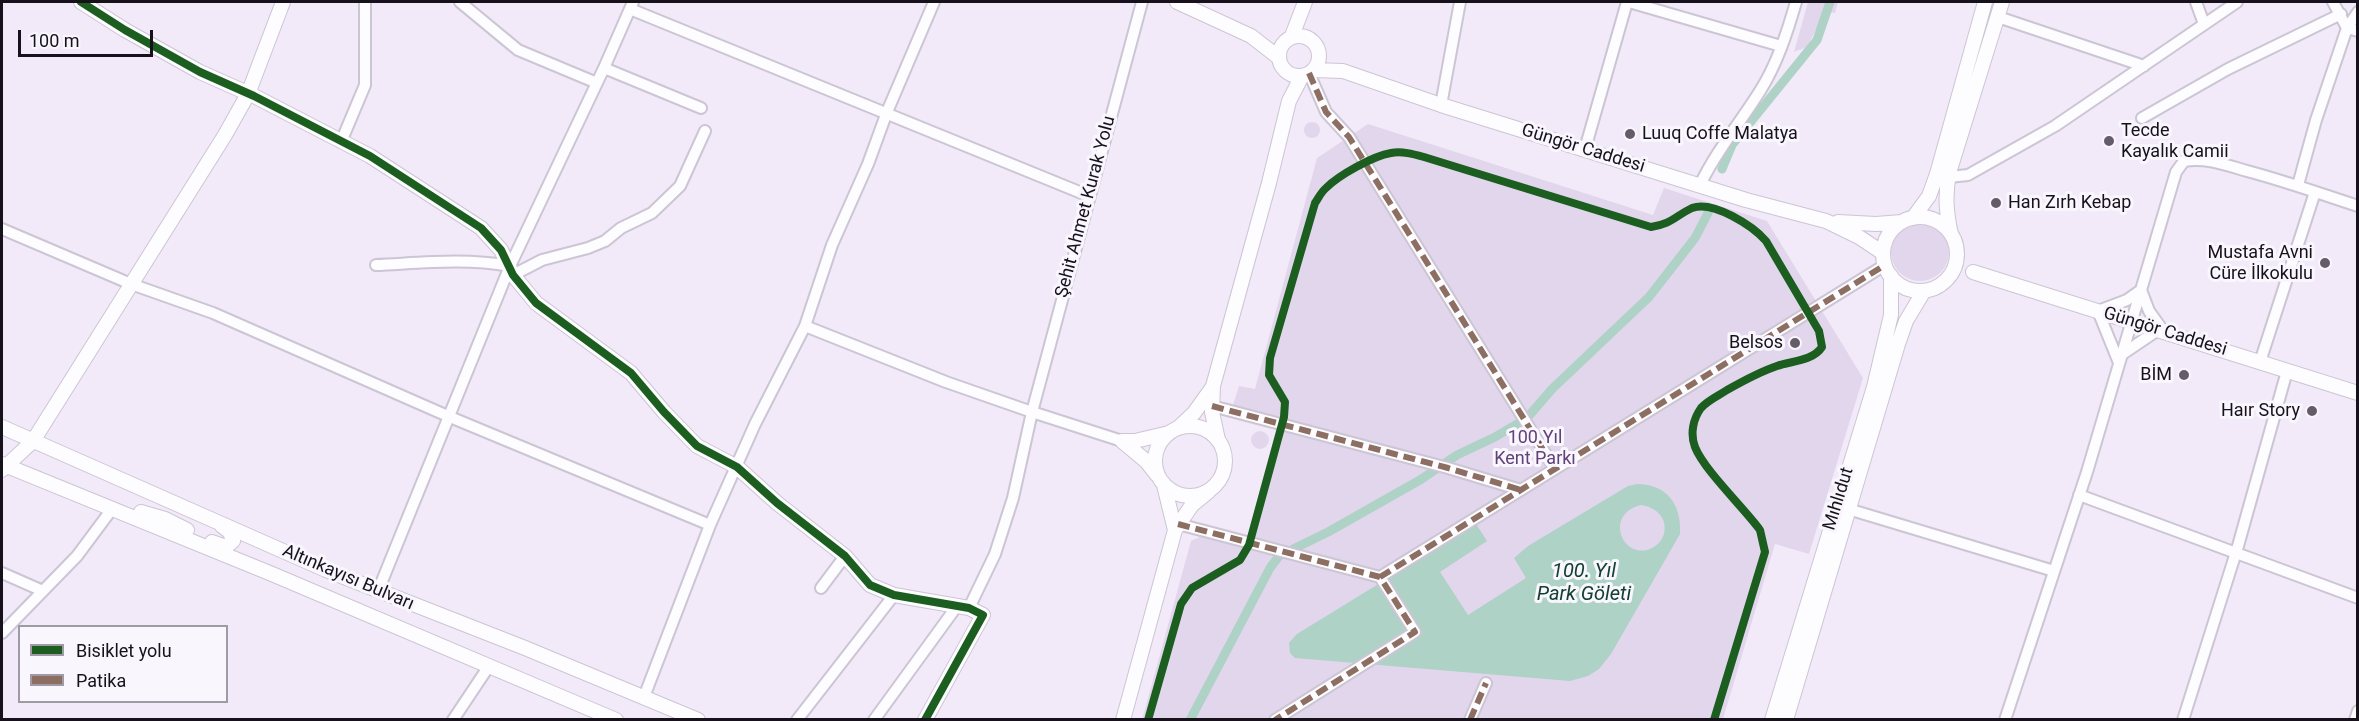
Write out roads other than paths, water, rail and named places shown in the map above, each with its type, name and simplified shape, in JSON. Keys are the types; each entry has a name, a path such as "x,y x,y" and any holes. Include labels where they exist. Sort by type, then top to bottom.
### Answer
{"main road":[{"path":"81,2 125,30 200,72 370,156 481,228 501,250 511,270 536,303 631,373 697,446 737,467 777,503 845,556 870,585 894,595 963,607 983,615 925,720"},
{"path":"3,466 33,441 225,135 248,94 280,15 283,2"},
{"path":"1177,2 1251,36 1295,76 1308,73"},
{"path":"1886,265 1889,235 1908,220 1929,196 1985,2"},
{"path":"1826,221 1859,237 1886,265 1900,285 1911,290 1924,291 1936,288 1946,280 1954,270 1957,258 1946,211 1945,194 2002,2"},
{"path":"1289,101 1279,50 1289,38 1305,4"},
{"path":"1123,720 1176,527 1192,505 1218,482 1224,471 1223,450 1213,422 1213,386 1269,183 1289,101 1317,64 1305,4"},
{"path":"1251,36 1289,38 1306,36 1315,45"},
{"name":"Güngör Caddesi","path":"1315,45 1343,71"},
{"name":"Güngör Caddesi","path":"1308,73 1343,71 1441,105 1700,185 1826,221"},
{"path":"1826,221 1876,224 1926,218 1937,221 1951,234"},
{"path":"1946,280 1973,272 1956,249"},
{"name":"Mıhlıdut","path":"1772,720 1874,387 1891,315 1886,265"},
{"name":"Güngör Caddesi","path":"1973,272 2358,393"},
{"name":"Mıhlıdut","path":"1786,720 1906,321 1924,291"},
{"path":"1176,527 1155,463 1156,451 1161,441 1194,413 1213,386"},
{"path":"1122,441 1135,441 1189,426 1210,432 1218,440"},
{"name":"Altınkayısı Bulvarı","path":"2,427 351,580 525,648 698,720"},
{"path":"1122,441 1146,461 1174,493 1198,496 1209,491"},
{"name":"Altınkayısı Bulvarı","path":"3,466 285,579 616,720"},
{"path":"112,509 137,511 165,519 218,545 226,547 230,545 233,536 214,521"},
{"path":"285,579 251,559 249,555 252,548 257,546 329,576 351,580"}],"street":[{"path":"340,142 365,85 365,2"},
{"path":"460,2 518,50 597,83"},
{"path":"644,698 710,525 756,424 805,326 832,245 868,164 887,112 934,2"},
{"name":"Şehit Ahmet Kurak Yolu","path":"874,720 963,607 995,554 1012,504 1032,412 1142,2"},
{"path":"1441,105 1460,2"},
{"path":"1585,149 1628,2 1781,46"},
{"path":"1700,185 1709,166 1760,91 1779,56 1796,2"},
{"path":"2196,2 2204,24"},
{"path":"1949,177 1968,175 2055,126 2237,2"},
{"path":"2333,2 2352,29"},
{"path":"378,591 511,270 631,5 1089,196"},
{"path":"2298,185 2316,120 2358,12"},
{"path":"2142,117 2228,69 2341,14"},
{"path":"1998,17 2144,66"},
{"path":"604,68 701,108"},
{"path":"1308,73 1326,112 1349,137 1554,469"},
{"path":"376,265 446,260 489,262 511,270 597,245 621,228 652,213 680,186 705,131"},
{"path":"2005,720 2079,495 2176,171 2184,160 2198,159 2215,162 2298,185 2358,206"},
{"path":"2260,362 2315,192"},
{"path":"2,229 131,284 213,313 450,417 710,525"},
{"path":"1380,577 1886,265"},
{"path":"2120,359 2098,311 2127,300 2141,290"},
{"path":"2120,359 2161,331 2149,311 2141,290"},
{"path":"805,326 1032,412 1122,441"},
{"path":"2183,720 2236,552 2288,371"},
{"path":"1212,406 1434,464 1521,490"},
{"path":"2079,495 2358,598"},
{"path":"2,633 77,556 112,509"},
{"path":"1848,509 2054,571"},
{"path":"1176,527 1280,550 1380,577 1415,632 1275,720"},
{"path":"821,588 845,556"},
{"path":"2,573 43,591"},
{"path":"797,720 894,595"},
{"path":"453,720 489,666"},
{"path":"1470,720 1486,683"},
{"path":"2355,720 2358,711"}],"water":[{"name":"100. Yıl Park Göleti","path":"1648,485 1664,492 1675,505 1680,534 1611,654 1599,669 1588,676 1570,681 1295,658 1290,653 1289,643 1297,634 1476,524 1487,541 1440,572 1468,615 1526,578 1514,558 1528,546 1628,486","holes":["1641,505 1660,514 1665,528 1658,544 1642,551 1626,543 1621,535 1620,526 1629,510"]}],"waterway":[{"path":"1722,169 1732,145 1817,40 1830,2"},
{"path":"1190,720 1270,568 1279,556 1328,532 1420,480 1457,455 1495,437 1527,418 1552,389 1649,297 1695,238 1708,213"}],"place":[{"name":"Luuq Coffe Malatya","path":"1630,134"},
{"name":"Tecde Kayalık Camii","path":"2109,141"},
{"name":"Han Zırh Kebap","path":"1996,203"},
{"name":"Mustafa Avni Cüre İlkokulu","path":"2325,263"},
{"name":"Belsos","path":"1795,343"},
{"name":"BİM","path":"2184,375"},
{"name":"Haır Story","path":"2312,411"}],"park label":[{"name":"100.Yıl Kent Parkı","path":"1535,448"}]}
